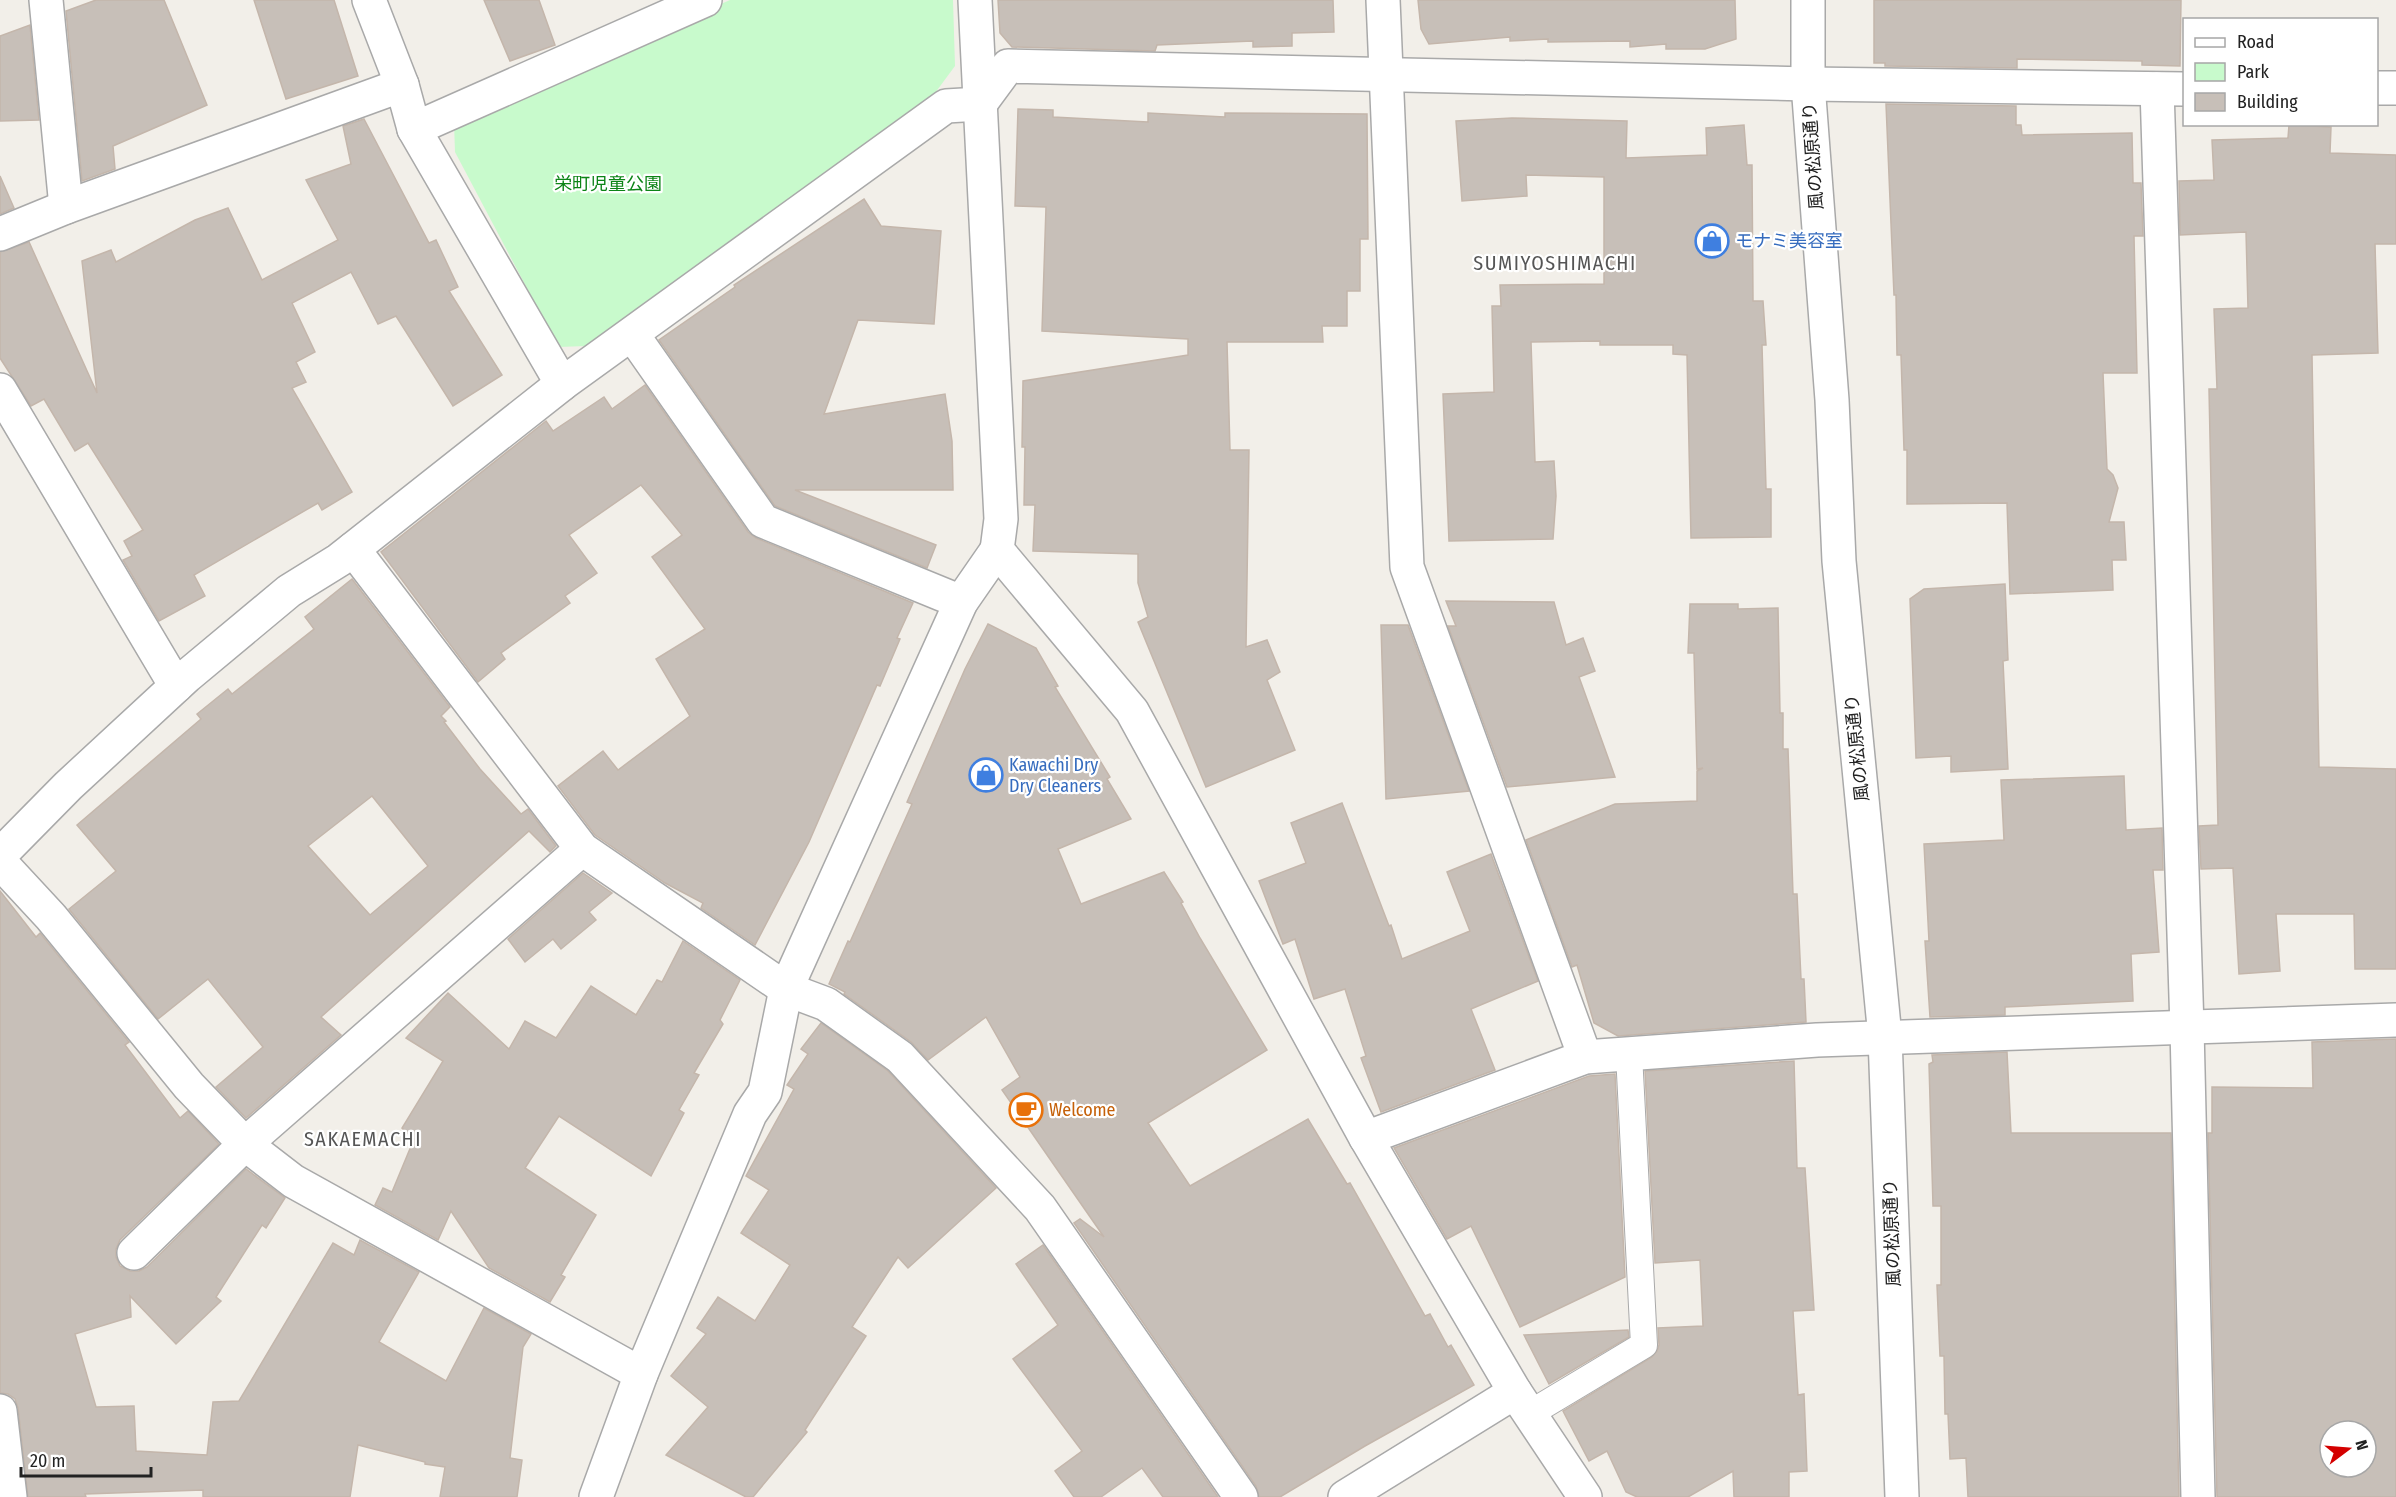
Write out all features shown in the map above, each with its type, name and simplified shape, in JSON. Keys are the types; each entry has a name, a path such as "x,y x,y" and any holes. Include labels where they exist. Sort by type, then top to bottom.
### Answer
{"street":[{"path":"46,0 66,207"},
{"path":"369,0 402,85 414,129 562,384"},
{"path":"414,129 705,0"},
{"path":"596,1497 641,1374 750,1114 765,1092 786,989 961,602 997,549 1001,519 975,0"},
{"path":"1383,0 1407,567 1585,1057"},
{"name":"風の松原通り","path":"1808,0 1808,84 1832,400 1839,561 1885,1037 1902,1497"},
{"path":"980,104 1008,66 1808,84 2171,89 2187,1028 2198,1497"},
{"path":"0,234 66,207 402,85"},
{"path":"2378,88 2396,88"},
{"path":"0,855 68,786 176,686 289,591 353,549 562,384 946,106 980,104"},
{"path":"632,334 764,521 961,602"},
{"path":"0,390 176,686"},
{"path":"353,549 582,849 786,989 826,1004 900,1056 1040,1208 1241,1497"},
{"path":"997,549 1132,711 1366,1138 1522,1403 1585,1497"},
{"path":"134,1253 245,1144 582,849"},
{"path":"0,862 51,917 189,1086 245,1144 293,1181 641,1374"},
{"path":"1366,1138 1585,1057 1817,1040 2396,1020"},
{"path":"1346,1497 1522,1403"},
{"path":"0,1411 10,1497"}],"lane":[{"path":"1522,1403 1644,1345 1629,1054"}],"green space":[{"name":"栄町児童公園","path":"730,0 953,0 955,66 935,93 587,346 558,347 455,152 454,123"}],"building":[{"path":"96,0 164,0 207,105 113,146 115,169 82,181 66,11"},
{"path":"254,0 334,0 358,76 286,99"},
{"path":"484,0 539,0 555,45 510,61"},
{"path":"998,0 1333,0 1334,32 1292,33 1292,46 1253,47 1253,41 1157,45 1155,51 1012,47 1000,33"},
{"path":"1418,0 1735,0 1736,39 1705,49 1666,49 1666,44 1630,47 1630,41 1548,42 1548,39 1510,41 1510,37 1429,44 1421,29"},
{"path":"1874,0 2181,0 2180,66 2142,65 2142,61 2017,59 2017,68 1885,66 1885,63 1874,63"},
{"path":"30,25 39,120 0,121 0,36"},
{"path":"1886,104 2016,106 2016,125 2021,125 2022,135 2132,133 2133,183 2141,183 2143,236 2134,236 2137,373 2103,373 2107,469 2113,475 2118,488 2109,522 2124,522 2126,560 2112,560 2113,590 2010,594 2007,503 1907,504 1907,450 1904,450 1901,355 1897,355"},
{"path":"1018,109 1053,110 1053,117 1148,122 1148,113 1225,117 1225,113 1367,114 1368,239 1360,239 1360,291 1347,291 1347,326 1322,326 1323,342 1227,342 1230,450 1249,450 1246,647 1267,640 1280,672 1267,680 1295,750 1206,787 1138,622 1148,617 1138,583 1138,554 1033,551 1035,505 1024,505 1023,381 1188,355 1188,339 1042,331 1046,207 1015,206"},
{"path":"1512,118 1627,121 1626,158 1707,155 1706,128 1744,125 1747,165 1752,165 1753,301 1763,301 1766,345 1762,345 1766,489 1771,489 1771,537 1691,538 1687,355 1673,354 1673,345 1600,345 1600,341 1531,342 1535,462 1554,461 1556,496 1553,539 1449,541 1443,394 1494,392 1492,306 1501,306 1500,285 1604,284 1604,177 1526,175 1527,196 1462,201 1456,121"},
{"path":"364,119 429,243 436,240 458,287 449,291 502,375 453,406 396,316 378,324 351,272 292,303 315,352 296,362 306,382 292,388 352,492 322,510 318,503 194,575 205,596 159,621 123,560 132,556 124,541 143,530 88,443 75,451 44,399 31,406 0,358 0,252 29,242 97,393 82,261 111,250 116,262 195,220 228,208 262,280 338,240 306,180 351,164 343,126"},
{"path":"2289,126 2331,127 2330,153 2396,155 2396,244 2375,244 2378,353 2312,355 2319,767 2396,769 2396,969 2355,969 2354,914 2276,914 2280,971 2239,974 2233,868 2201,869 2199,826 2218,825 2209,389 2217,389 2214,309 2248,308 2246,232 2180,235 2179,181 2214,180 2212,140 2288,138"},
{"path":"0,176 14,208 0,214"},
{"path":"864,199 881,226 941,231 934,324 858,320 824,414 945,394 952,441 953,490 795,490 936,545 927,568 775,506 659,340 735,287 734,285"},
{"path":"645,385 748,532 756,538 913,603 897,638 900,639 880,686 877,685 809,842 755,945 701,908 703,903 665,883 595,835 558,786 603,751 618,770 690,716 656,659 705,629 652,557 682,535 641,485 569,535 597,573 565,596 570,603 501,653 505,659 478,682 381,552 546,421 553,431 604,397 612,409"},
{"path":"352,579 450,707 441,716 446,721 444,722 480,769 521,814 528,809 556,846 550,852 529,831 321,1017 341,1035 246,1118 216,1087 263,1047 208,979 158,1019 69,909 116,871 77,825 201,719 197,714 228,689 232,694 314,629 305,617","holes":["372,796 428,866 370,915 308,846"]},
{"path":"2005,584 2008,660 2003,661 2008,769 1951,772 1951,756 1916,758 1910,599 1924,589"},
{"path":"1446,601 1554,602 1566,645 1583,638 1595,671 1579,677 1615,777 1507,787 1448,626 1456,626"},
{"path":"1690,604 1738,604 1738,609 1778,608 1780,713 1783,713 1783,749 1788,749 1793,894 1797,894 1801,979 1804,979 1806,1022 1618,1036 1594,1023 1577,965 1572,967 1526,840 1615,804 1697,801 1697,771 1703,768 1697,769 1694,653 1688,653"},
{"path":"988,624 1036,648 1058,686 1055,687 1110,777 1107,779 1131,819 1058,849 1081,904 1164,872 1183,902 1181,903 1200,938 1267,1050 1148,1123 1190,1186 1308,1119 1347,1184 1350,1183 1425,1316 1430,1314 1448,1347 1451,1345 1474,1385 1280,1497 1259,1497 1256,1486 1074,1223 1080,1219 1104,1237 1002,1090 1020,1077 986,1017 928,1060 911,1042 844,994 845,992 829,984 912,804 907,802 965,669"},
{"path":"1381,625 1408,625 1469,791 1386,799"},
{"path":"2124,776 2126,830 2162,828 2163,870 2153,870 2159,952 2131,954 2133,1001 2005,1007 2005,1015 1930,1017 1925,941 1929,941 1924,844 2004,840 2001,780"},
{"path":"1342,803 1389,926 1391,925 1402,959 1470,931 1447,872 1491,854 1538,981 1471,1009 1495,1070 1381,1112 1361,1058 1366,1056 1345,989 1314,999 1295,939 1283,944 1259,881 1306,863 1291,823"},
{"path":"583,873 612,893 589,912 596,920 561,949 553,939 525,962 508,939"},
{"path":"0,891 36,937 40,933 129,1042 125,1045 180,1118 188,1111 219,1144 120,1240 116,1249 116,1257 120,1266 130,1271 139,1271 147,1267 246,1169 285,1198 266,1228 262,1225 216,1297 221,1301 176,1344 130,1296 131,1317 75,1334 96,1407 134,1406 136,1451 207,1455 213,1402 239,1401 333,1243 354,1255 360,1240 419,1272 379,1342 446,1381 484,1308 531,1334 523,1347 510,1458 522,1460 517,1497 440,1497 445,1467 425,1464 425,1462 358,1445 350,1497 203,1497 203,1490 85,1494 86,1497 28,1497 18,1408 15,1399 8,1394 0,1393"},
{"path":"683,941 740,980 720,1020 723,1024 694,1073 699,1075 679,1110 684,1113 651,1176 559,1116 525,1168 596,1215 561,1275 565,1277 550,1302 489,1268 451,1211 438,1240 375,1205 383,1188 392,1192 414,1139 402,1128 443,1061 406,1038 448,993 509,1049 525,1021 556,1038 591,986 636,1015 657,980 662,982"},
{"path":"821,1023 888,1071 996,1188 908,1268 898,1257 852,1327 866,1336 805,1430 807,1432 753,1497 746,1497 666,1455 708,1407 671,1376 706,1334 697,1328 718,1297 755,1321 790,1265 741,1233 769,1190 746,1176 794,1089 787,1085 808,1054 801,1049"},
{"path":"2396,1039 2396,1497 2217,1497 2208,1133 2212,1133 2212,1087 2313,1088 2312,1042"},
{"path":"2007,1052 2011,1133 2171,1133 2179,1497 1968,1497 1966,1458 1950,1459 1948,1414 1945,1414 1944,1356 1940,1356 1937,1285 1941,1285 1941,1206 1933,1206 1929,1064 1933,1062 1932,1055"},
{"path":"1794,1061 1797,1168 1805,1168 1814,1310 1793,1311 1798,1395 1804,1394 1807,1471 1789,1472 1789,1497 1734,1497 1733,1471 1688,1497 1637,1497 1626,1492 1607,1451 1589,1461 1563,1411 1652,1357 1659,1345 1658,1328 1703,1326 1700,1260 1655,1263 1645,1071"},
{"path":"1615,1074 1625,1277 1520,1327 1471,1226 1447,1239 1394,1148 1589,1076"},
{"path":"1043,1245 1218,1497 1163,1497 1142,1468 1101,1497 1074,1497 1055,1471 1082,1451 1013,1359 1058,1325 1016,1264"},
{"path":"1628,1330 1629,1337 1549,1384 1524,1335"}],"place":[{"name":"モナミ美容室","path":"1712,241"},
{"name":"Kawachi Dry Dry Cleaners","path":"986,775"},
{"name":"Welcome","path":"1026,1110"}],"district":[{"name":"SUMIYOSHIMACHI","path":"1555,263"},
{"name":"SAKAEMACHI","path":"363,1139"}]}
